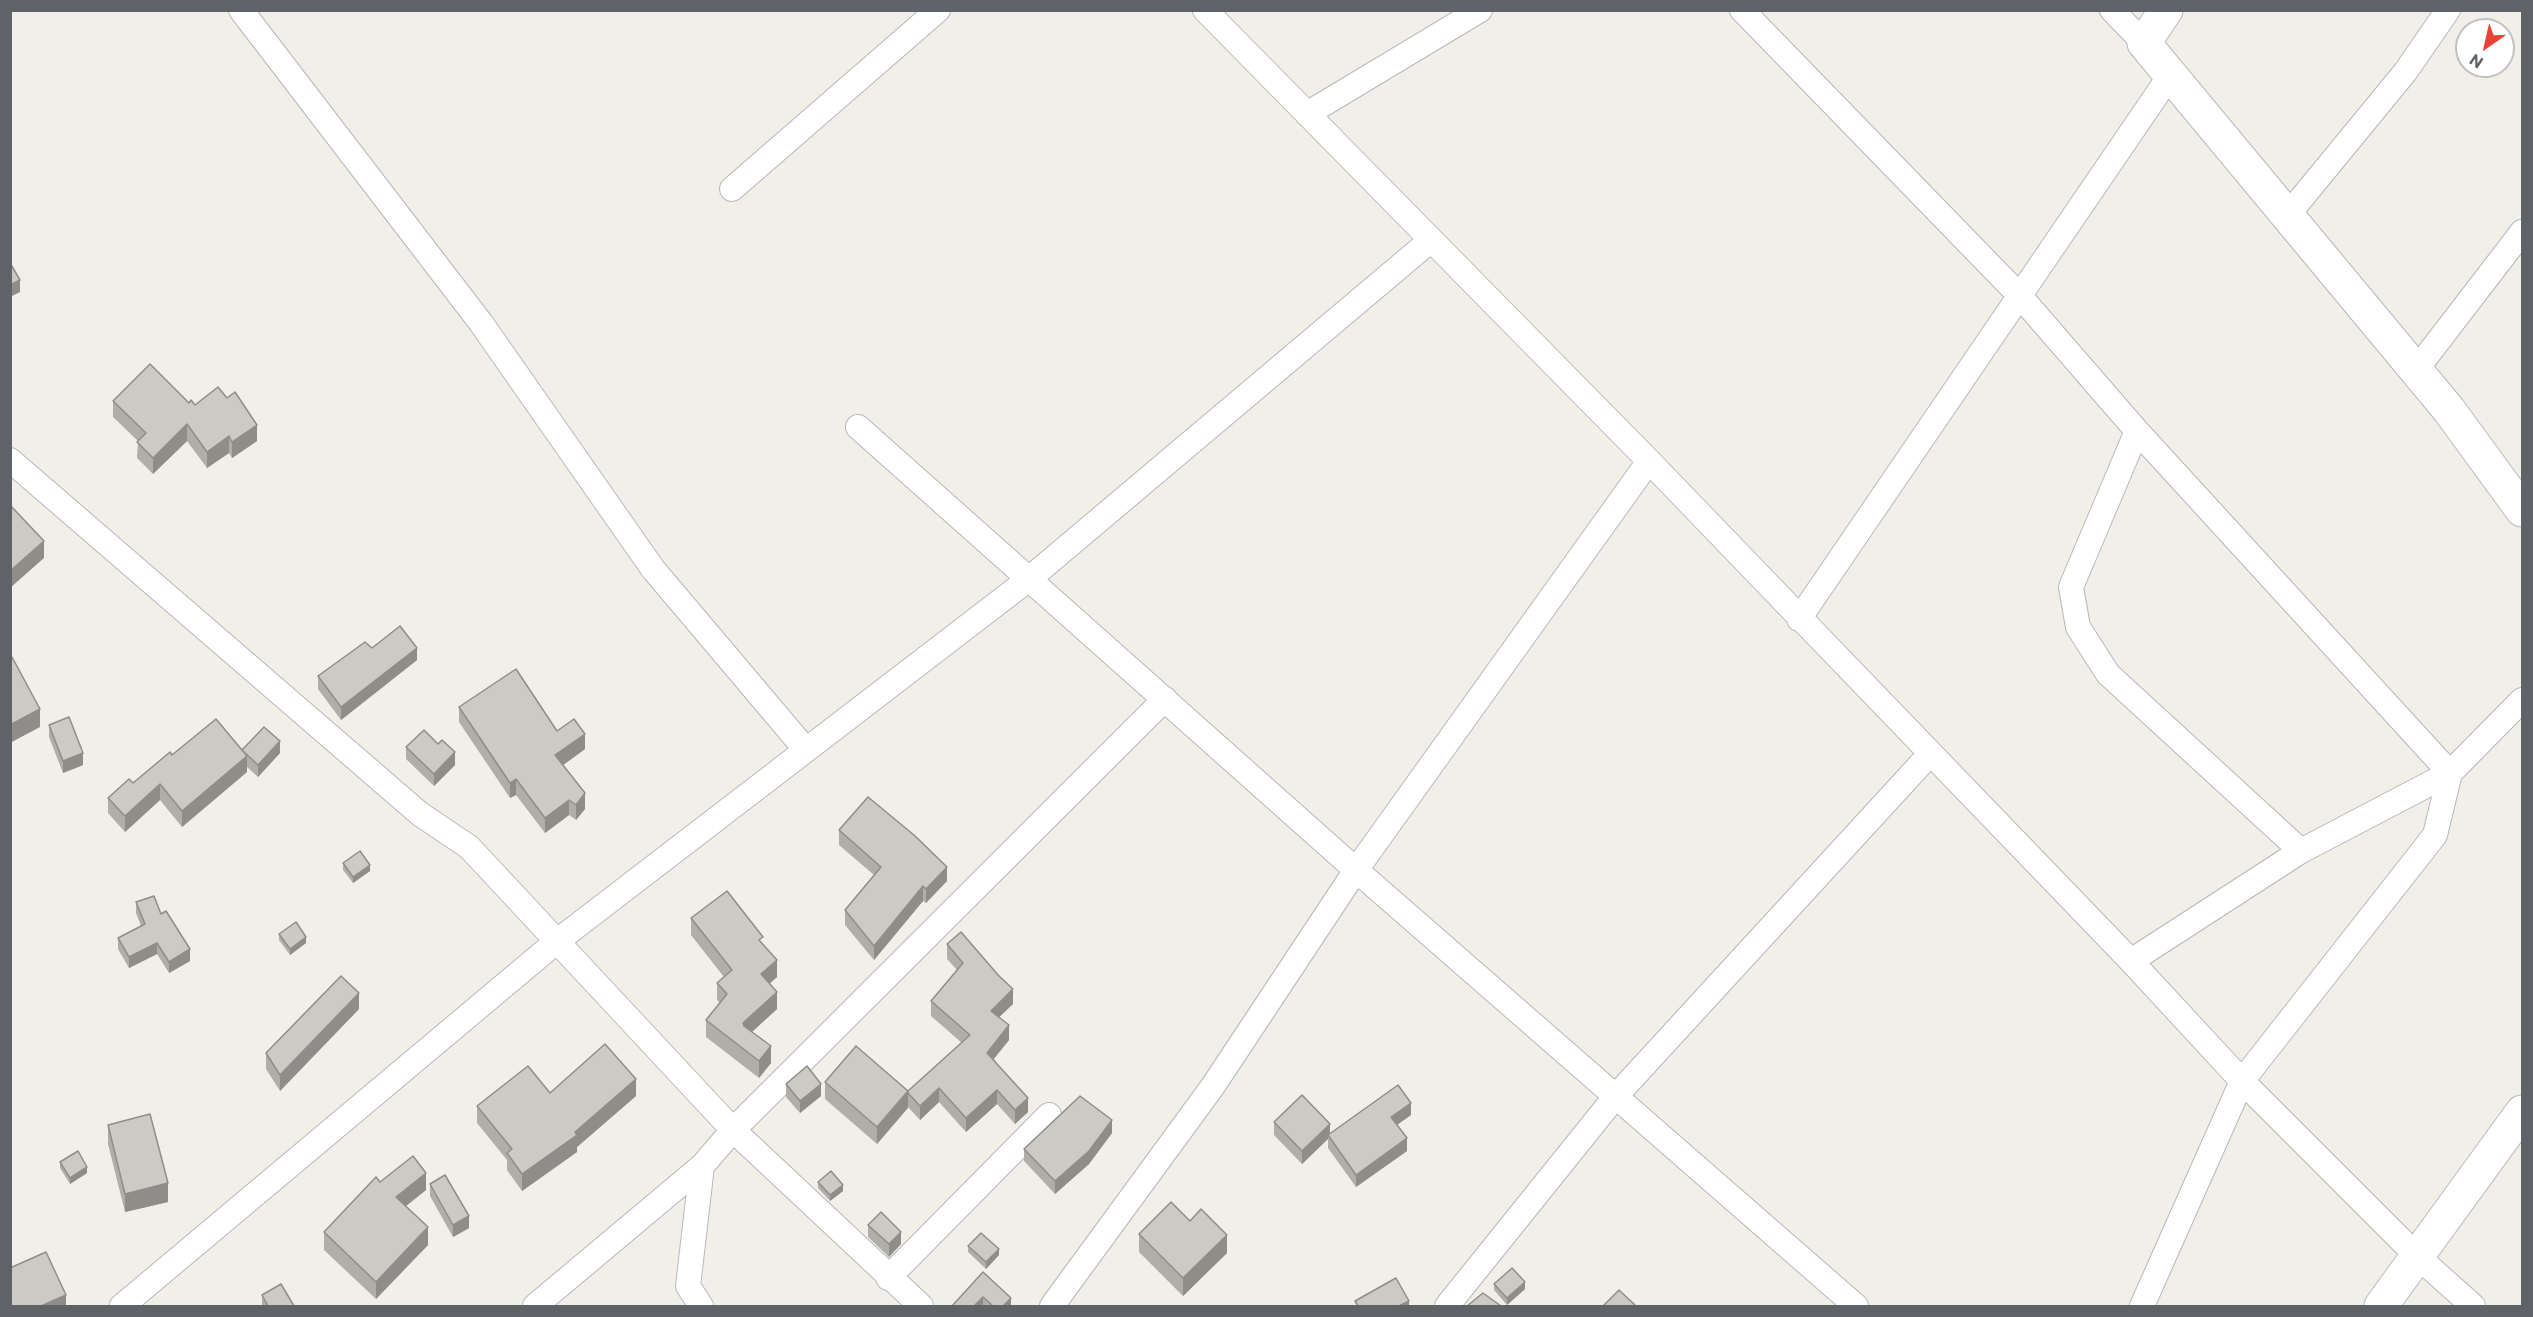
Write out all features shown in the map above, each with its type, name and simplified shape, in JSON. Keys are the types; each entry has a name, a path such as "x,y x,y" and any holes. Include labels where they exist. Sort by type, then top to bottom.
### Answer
{"street":[{"path":"242,10 481,323 653,569 806,750"},
{"path":"732,189 938,10"},
{"path":"1205,10 1648,460 2131,961 2242,1082 2417,1256 2474,1306"},
{"path":"1307,114 1480,10"},
{"path":"1742,10 2020,296 2137,431 2450,773"},
{"path":"2112,10 2171,74 2449,410 2523,510"},
{"path":"2144,43 2166,10"},
{"path":"2287,216 2406,71 2448,10"},
{"path":"1799,619 2171,74"},
{"path":"2416,370 2523,232"},
{"path":"122,1306 556,942 1029,579 1431,240"},
{"path":"858,427 1356,870 1856,1306"},
{"path":"2137,431 2071,587 2078,627 2108,674 2301,850"},
{"path":"10,460 420,814 469,847 733,1131 888,1278 921,1306"},
{"path":"1052,1306 1213,1086 1356,870 1648,460"},
{"path":"535,1306 702,1166 733,1131 1164,699"},
{"path":"2131,961 2301,850 2450,773 2523,700"},
{"path":"1447,1306 1615,1097 1930,754"},
{"path":"2142,1306 2242,1082 2435,835 2450,773"},
{"path":"2381,1306 2523,1112"},
{"path":"888,1278 1049,1115"},
{"path":"701,1306 688,1286 702,1166"}],"building":[{"path":"10,263 20,280 10,285"},
{"path":"150,364 189,403 191,400 195,405 218,387 227,398 235,392 257,425 232,442 229,436 207,452 187,424 153,458 137,442 146,433 113,401"},
{"path":"10,505 44,541 10,571"},
{"path":"400,626 417,648 341,707 318,676 365,642 372,648"},
{"path":"10,657 40,709 10,725"},
{"path":"516,669 557,731 574,719 585,734 555,755 585,793 576,805 569,800 545,818 516,779 510,783 459,707"},
{"path":"69,717 83,753 63,761 49,725"},
{"path":"216,719 247,756 182,811 160,784 125,816 108,798 129,779 133,783 170,752 172,755"},
{"path":"264,727 280,741 258,765 242,750"},
{"path":"424,730 438,744 442,740 455,752 434,774 406,747"},
{"path":"868,797 914,835 947,867 926,889 923,886 874,946 845,910 881,867 839,830"},
{"path":"360,851 370,865 353,877 343,863"},
{"path":"727,891 763,937 759,940 777,960 761,974 777,992 743,1023 771,1046 759,1061 706,1020 727,994 717,983 732,970 691,918"},
{"path":"154,896 161,914 166,911 190,949 169,962 157,943 129,957 118,938 145,924 136,902"},
{"path":"296,922 306,937 290,949 279,934"},
{"path":"961,932 1013,989 991,1011 1009,1025 987,1053 1028,1098 1015,1110 997,1090 966,1118 939,1088 920,1106 908,1093 970,1035 931,1001 963,963 947,944"},
{"path":"341,976 359,993 280,1075 266,1053"},
{"path":"605,1044 636,1079 575,1132 577,1135 522,1174 507,1153 512,1149 477,1106 528,1066 550,1093"},
{"path":"856,1046 908,1091 877,1127 825,1082"},
{"path":"807,1066 821,1084 800,1101 786,1084"},
{"path":"1398,1085 1411,1103 1391,1117 1407,1138 1356,1175 1328,1135"},
{"path":"1302,1095 1330,1124 1302,1151 1274,1122"},
{"path":"1080,1096 1112,1120 1089,1151 1055,1181 1024,1149"},
{"path":"150,1114 168,1183 125,1194 108,1125"},
{"path":"78,1151 87,1167 70,1178 60,1162"},
{"path":"413,1156 426,1173 396,1197 428,1227 376,1282 324,1232 376,1177 380,1182"},
{"path":"831,1171 843,1185 830,1195 818,1182"},
{"path":"445,1175 469,1216 453,1225 430,1184"},
{"path":"1171,1202 1190,1221 1201,1209 1227,1235 1183,1278 1139,1234"},
{"path":"881,1212 901,1232 889,1244 868,1225"},
{"path":"981,1233 999,1249 986,1262 968,1246"},
{"path":"46,1252 66,1295 41,1306 10,1306 10,1268"},
{"path":"1512,1268 1525,1282 1507,1298 1494,1284"},
{"path":"983,1272 1011,1298 1003,1306 993,1306 983,1297 974,1306 952,1306"},
{"path":"1396,1278 1409,1301 1399,1306 1358,1306 1355,1301"},
{"path":"281,1284 294,1306 268,1306 262,1295"},
{"path":"1619,1290 1635,1305 1603,1306"},
{"path":"1483,1293 1501,1306 1467,1306"}]}
